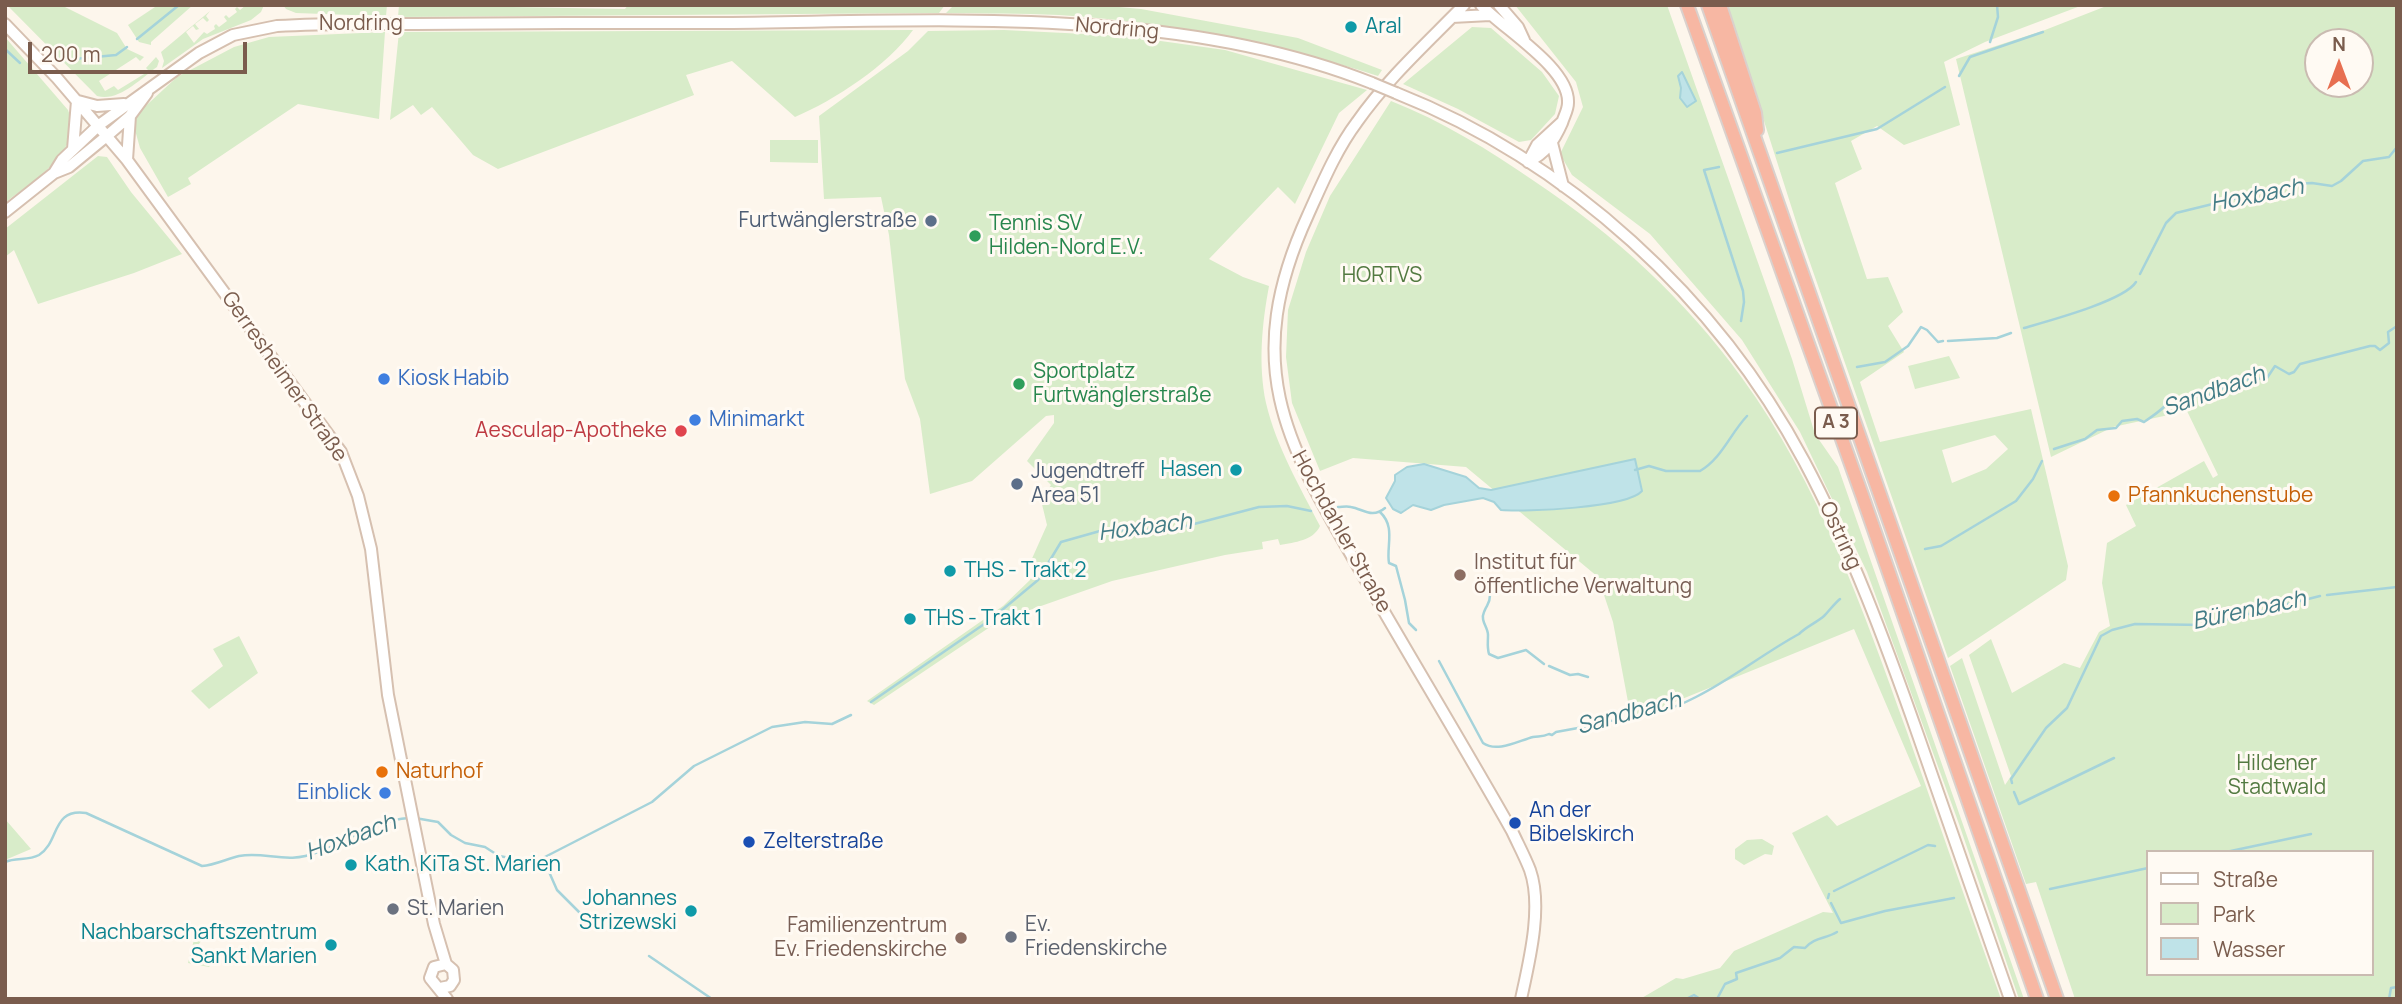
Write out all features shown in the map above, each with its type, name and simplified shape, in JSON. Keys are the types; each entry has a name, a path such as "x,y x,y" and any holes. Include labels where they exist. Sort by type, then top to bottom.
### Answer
{"highway":[{"name":"A 3","path":"1686,5 1929,686 2037,999"},
{"name":"A 3","path":"1708,5 2057,999"},
{"path":"1720,5 1755,113 1759,151"}],"main road":[{"name":"Hochdahler Straße","path":"1464,5 1402,68 1347,136 1297,239 1277,307 1274,354 1280,402 1301,464 1340,538 1512,831 1531,872 1535,916 1521,999"},
{"path":"1481,5 1524,40 1566,88 1569,103 1552,144 1539,157 1528,162"},
{"path":"1501,6 1518,27 1524,40"},
{"path":"1452,17 1490,15"},
{"name":"Nordring","path":"54,173 62,160 99,125 127,103 222,40 247,31 277,26 344,23 922,21 1047,23 1167,33 1284,56 1372,83 1461,122 1528,162"},
{"name":"Gerresheimer Straße","path":"5,24 99,125 127,160 341,452 358,496 372,555 388,695 441,965"},
{"name":"Nordring","path":"54,173 69,167 130,116 151,88"},
{"path":"73,149 77,101 106,106 127,103"},
{"path":"127,160 130,116"},
{"path":"1528,162 1537,145 1562,122"},
{"path":"1552,144 1563,186"},
{"name":"Ostring","path":"1528,162 1618,229 1669,278 1717,331 1756,384 1803,459 1841,534 1897,676 2010,999"},
{"path":"5,212 54,173"},
{"path":"447,999 430,978 431,972 441,965 454,973 453,999"},
{"path":"440,988 446,988 452,983"}],"green space":[{"path":"7,5 61,5 117,33 127,49 144,57 140,61 136,57 99,81 105,91 114,86 118,90 149,71 146,68 156,57 159,61 157,67 121,93 97,96"},
{"path":"158,5 193,5 151,42 151,45 139,42 128,25"},
{"path":"246,5 264,5 261,12 251,20 203,39 162,68 164,61 161,52 210,11 206,16 209,20 207,22 203,18 195,24 199,29 196,30 193,26 186,32 194,43 204,32 207,34 215,29 216,24 219,27 227,21 224,17 226,15 229,18 237,12 237,7 240,10"},
{"path":"283,5 387,5 386,16 380,16 296,13"},
{"path":"399,5 625,9 628,5 945,5 939,13 398,17"},
{"path":"954,5 1097,5 1141,9 1298,38 1382,70 1378,76 1300,53 1180,28 1059,15 946,13"},
{"path":"1515,5 1667,5 1792,359 1815,434 1838,467 2024,999 2019,999 1959,824 1867,572 1800,432 1742,340 1650,234 1572,175 1560,154 1583,107 1576,82"},
{"path":"1727,5 2083,5 1985,42 1944,62 1960,125 1904,145 1877,126 1851,141 1862,169 1835,183 1867,279 1888,277 1903,312 1888,326 1904,352 1860,382 1880,442 2031,409 2068,566 2066,580 1948,658 1801,237","holes":["1995,435 2008,449 1986,469 1952,483 1942,450"]},
{"name":"Hildener Stadtwald","path":"2109,5 2397,5 2397,999 2075,999 2036,882 2026,884 1950,666 1962,658 2005,785 2011,776 1969,655 1991,639 2012,693 2064,663 2080,668 2099,632 2110,626 2102,583 2107,543 2136,526 2126,505 2204,461 2213,478 2218,475 2187,411 2113,427 2051,457 1956,59 2045,30"},
{"path":"1472,27 1491,28 1542,72 1559,96 1555,114 1531,140 1519,142 1458,109 1403,84"},
{"path":"913,30 890,56 860,80 795,117 732,61 686,75 694,95 498,169 473,155 432,107 421,115 413,105 390,120 399,32"},
{"path":"1004,30 1125,36 1225,50 1367,90 1339,113 1295,204 1278,187 1209,259 1243,277 1269,286 1262,344 1266,403 1282,451 1320,526 1313,535 1303,540 1280,545 1278,539 1262,542 1263,549 1112,581 1024,612 990,627 874,705 867,701 1003,606 1030,580 1030,563 1047,525 1041,500 1051,485 1027,461 1054,423 1054,415 1046,416 972,481 930,494 920,419 905,379 889,235 881,197 824,199 819,116 908,51 928,31"},
{"path":"385,32 379,119 298,104 188,178 191,184 168,197 140,148 135,130 130,129 137,114 177,77 234,47 269,37"},
{"path":"5,37 68,110 71,125 63,152 53,164 5,203"},
{"name":"HORTVS","path":"1391,101 1482,147 1593,223 1647,270 1697,321 1742,378 1794,461 1856,594 2001,999 1640,999 1676,978 1683,979 1720,968 1734,951 1823,912 1833,913 1792,833 1827,815 1837,826 1921,786 1854,629 1628,721 1629,707 1613,622 1598,577 1466,467 1353,458 1320,471 1292,403 1286,357 1288,310 1306,252 1330,196"},
{"path":"770,140 818,140 818,163 770,162"},
{"path":"98,156 107,157 131,192 182,254 134,273 38,304 14,250 5,257 5,229"},
{"path":"1949,356 1960,378 1915,389 1908,366"},
{"path":"239,636 258,673 209,709 191,691 223,666 213,649"},
{"path":"5,819 31,849 5,860"},
{"path":"1762,839 1774,846 1772,855 1765,854 1744,865 1735,859 1735,849 1747,840"},
{"path":"197,928 207,933 196,948 212,963 209,967 188,963"}],"water":[{"path":"1682,72 1696,101 1687,107 1680,98 1678,76"},
{"path":"1635,459 1642,491 1633,497 1597,505 1501,510 1494,502 1483,498 1431,510 1413,505 1401,513 1393,509 1386,498 1395,481 1395,475 1407,467 1424,464 1466,477 1479,488 1491,490"}],"waterway":[{"path":"137,39 179,5"},
{"path":"1990,42 1998,17 1997,5"},
{"path":"1959,76 1970,57 2043,32"},
{"path":"64,60 116,55 127,47"},
{"path":"5,49 20,63"},
{"path":"1777,153 1877,129 1945,87"},
{"name":"Hoxbach","path":"2140,274 2166,223 2176,213 2294,184 2332,186 2363,161 2389,157 2397,147"},
{"path":"1719,167 1704,170 1743,291 1741,321"},
{"name":"Hoxbach","path":"2024,328 2102,303 2129,289 2136,282"},
{"name":"Sandbach","path":"2054,449 2085,439 2097,430 2116,428 2122,421 2137,419 2144,422 2166,405 2196,396 2215,395 2233,382 2267,378 2275,366 2289,374 2300,364 2370,346 2380,350 2389,343 2388,332 2397,326"},
{"name":"Hoxbach","path":"1857,367 1885,362 1908,346 1921,327 1938,342 1943,341"},
{"name":"Hoxbach","path":"1948,341 1997,338 2011,333"},
{"name":"Hoxbach","path":"1635,470 1649,466 1666,471 1700,471 1720,453 1747,416"},
{"name":"Sandbach","path":"1925,549 1941,546 2016,501 2033,479 2042,461"},
{"name":"Hoxbach","path":"871,702 990,620 1038,580 1061,542 1100,531 1175,529 1259,507 1287,506 1311,511"},
{"name":"Hoxbach","path":"1338,507 1372,513 1385,508"},
{"name":"Sandbach","path":"1380,512 1388,524 1389,563 1396,566 1409,623 1416,630"},
{"name":"Bürenbach","path":"2327,595 2397,587"},
{"path":"1490,595 1483,618 1488,632 1489,654 1498,658 1526,650 1544,664"},
{"name":"Bürenbach","path":"2012,783 2011,779 2046,728 2067,708 2101,636 2135,624 2205,625 2320,596"},
{"name":"Sandbach","path":"1439,661 1483,743 1501,747 1596,722 1647,715 1684,703 1799,634 1824,616 1840,599"},
{"path":"1549,666 1570,675 1588,677"},
{"name":"Hoxbach","path":"415,818 438,822 451,835 465,843 485,847 499,856 527,861 539,860 652,802 694,766 772,727 805,722 832,724 851,715"},
{"path":"2014,792 2019,804 2114,758"},
{"name":"Hoxbach","path":"5,862 39,855 46,849 61,821 75,813 86,813 202,866 249,855 286,858 307,856 374,827 409,818"},
{"path":"2235,850 2311,834"},
{"name":"Bürenbach","path":"1834,891 1928,845 1935,846"},
{"path":"540,860 546,865 557,890 584,917"},
{"path":"2050,889 2146,868"},
{"name":"Bürenbach","path":"1828,898 1829,894"},
{"path":"1831,903 1841,923 1885,911 1954,898"},
{"name":"Bürenbach","path":"1717,999 1725,984 1737,979 1736,973 1780,958 1794,947 1805,948 1812,942 1837,932"},
{"path":"649,956 712,999"},
{"path":"2389,999 2391,988 2397,987"},
{"name":"Bürenbach","path":"1686,999 1694,995 1700,999"}],"place":[{"name":"Aral","path":"1351,27"},
{"name":"Furtwänglerstraße","path":"931,221"},
{"name":"Tennis SV Hilden-Nord E.V.","path":"975,236"},
{"name":"Kiosk Habib","path":"384,379"},
{"name":"Sportplatz Furtwänglerstraße","path":"1019,384"},
{"name":"Minimarkt","path":"695,420"},
{"name":"Aesculap-Apotheke","path":"681,431"},
{"name":"Hasen","path":"1236,470"},
{"name":"Jugendtreff Area 51","path":"1017,484"},
{"name":"Pfannkuchenstube","path":"2114,496"},
{"name":"THS - Trakt 2","path":"950,571"},
{"name":"Institut für öffentliche Verwaltung","path":"1460,575"},
{"name":"THS - Trakt 1","path":"910,619"},
{"name":"Naturhof","path":"382,772"},
{"name":"Einblick","path":"385,793"},
{"name":"An der Bibelskirch","path":"1515,823"},
{"name":"Zelterstraße","path":"749,842"},
{"name":"Kath. KiTa St. Marien","path":"351,865"},
{"name":"St. Marien","path":"393,909"},
{"name":"Johannes Strizewski","path":"691,911"},
{"name":"Ev. Friedenskirche","path":"1011,937"},
{"name":"Familienzentrum Ev. Friedenskirche","path":"961,938"},
{"name":"Nachbarschaftszentrum Sankt Marien","path":"331,945"}]}
